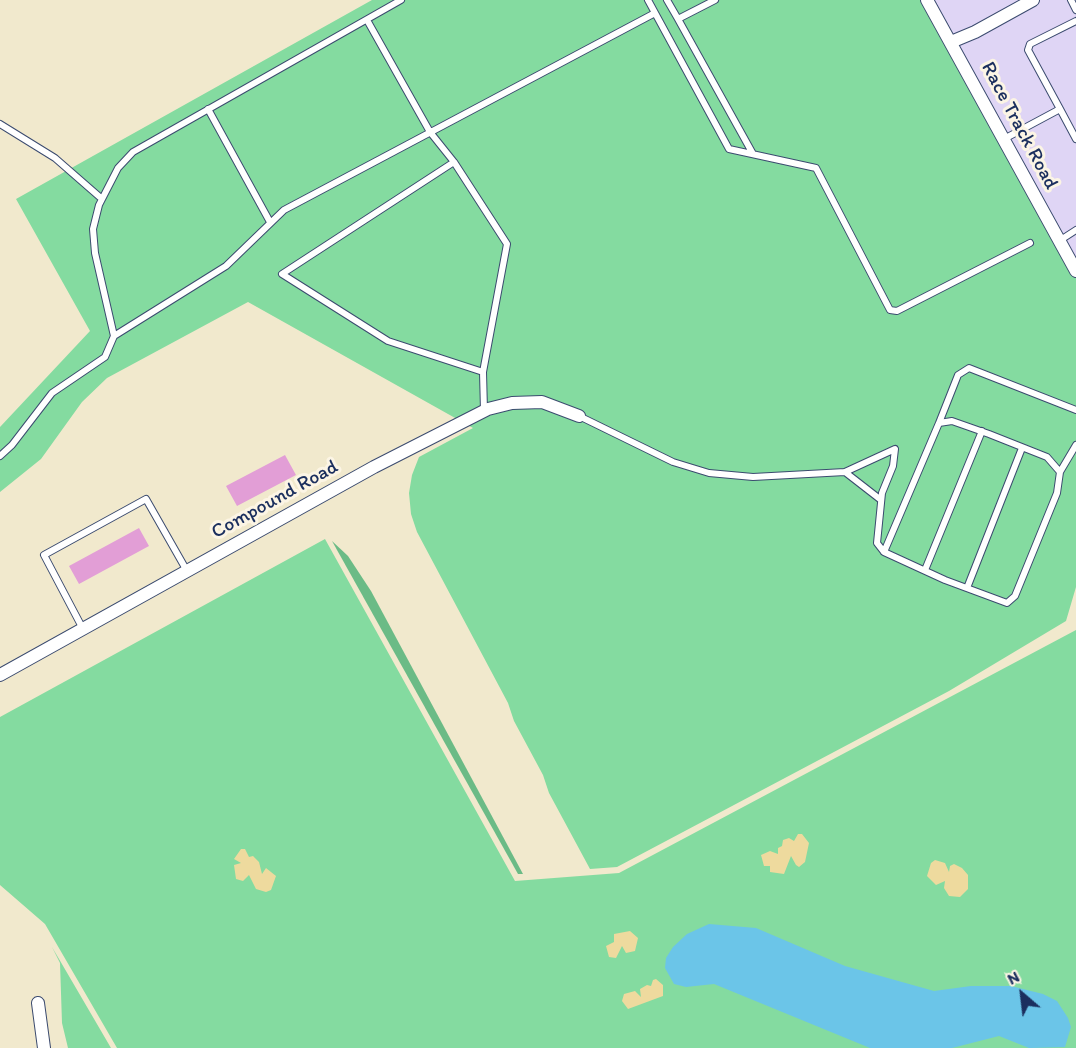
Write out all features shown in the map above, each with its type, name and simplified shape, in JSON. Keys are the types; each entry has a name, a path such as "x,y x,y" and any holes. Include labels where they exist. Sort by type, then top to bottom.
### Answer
{"street":[{"name":"Race Track Road","path":"927,0 1076,271"},
{"path":"951,42 1028,1"},
{"name":"Compound Road","path":"0,675 374,468 483,411 512,403 542,402 579,416"},
{"path":"38,1003 44,1048"}],"lane":[{"path":"114,336 94,245 93,229 102,198 118,168 133,152 401,0"},
{"path":"648,0 729,149 816,168 890,310 897,311 1030,243"},
{"path":"667,0 753,154"},
{"path":"678,19 715,0"},
{"path":"1071,0 1076,10"},
{"path":"0,456 12,445 52,393 105,357 114,336 226,266 284,210 655,13"},
{"path":"367,20 430,132 454,162 507,244 483,372 483,411"},
{"path":"1076,21 1030,44 1028,50 1076,139"},
{"path":"208,109 270,222"},
{"path":"1003,139 1060,109"},
{"path":"0,124 55,159 102,198"},
{"path":"454,162 282,274 388,341 483,372"},
{"path":"1059,241 1075,232"},
{"path":"884,552 958,375 969,368 1076,410"},
{"path":"579,416 673,462 709,473 753,477 845,472 895,449 893,466 881,500 877,543 884,552 1007,603 1015,596 1058,493 1060,472 1076,445"},
{"path":"939,423 952,421 1047,457 1060,472"},
{"path":"924,570 982,431"},
{"path":"967,588 1022,448"},
{"path":"845,472 881,500"},
{"path":"83,629 44,555 146,499 187,571"}],"shaded area":[{"path":"927,0 1076,0 1076,273"}],"green space":[{"path":"372,0 927,0 1076,273 1076,587 1066,621 949,691 617,867 590,869 549,793 543,775 514,721 508,703 417,532 411,514 409,493 412,475 419,457 473,428 248,302 107,378 82,402 41,459 0,492 0,427 90,331 16,199"},
{"path":"325,539 515,881 619,873 1076,630 1076,1048 117,1048 45,924 0,885 0,717"},
{"path":"332,541 348,556 371,591 523,874 518,874"},
{"path":"52,947 111,1048 68,1048 62,1023 60,963"}],"sand":[{"path":"798,834 802,834 809,843 805,862 799,867 791,856 784,874 770,872 770,866 764,866 761,855 770,851 778,854 778,848 782,846 783,840 789,838 794,841"},
{"path":"241,849 245,849 249,857 253,856 259,862 262,874 266,868 276,876 271,890 266,892 256,889 249,875 243,881 236,879 234,865 241,863 234,859"},
{"path":"935,860 945,863 949,872 950,866 954,864 968,875 968,889 960,897 949,896 944,888 945,881 936,885 927,876 931,863"},
{"path":"630,931 638,938 635,951 626,953 622,946 616,958 609,957 606,946 614,942 614,934"},
{"path":"656,979 663,985 663,996 628,1009 622,1001 624,994 635,991 641,997 640,989 647,985 651,986 653,980"}],"water":[{"path":"709,924 756,928 845,966 934,991 971,986 1011,986 1043,994 1057,1001 1068,1018 1071,1027 1065,1047 1029,1048 999,1036 952,1048 870,1048 714,984 686,987 674,984 665,968 666,958 673,947 687,934"}],"building":[{"path":"285,455 296,475 237,506 226,486"},
{"path":"139,528 149,546 79,584 69,566"}]}
